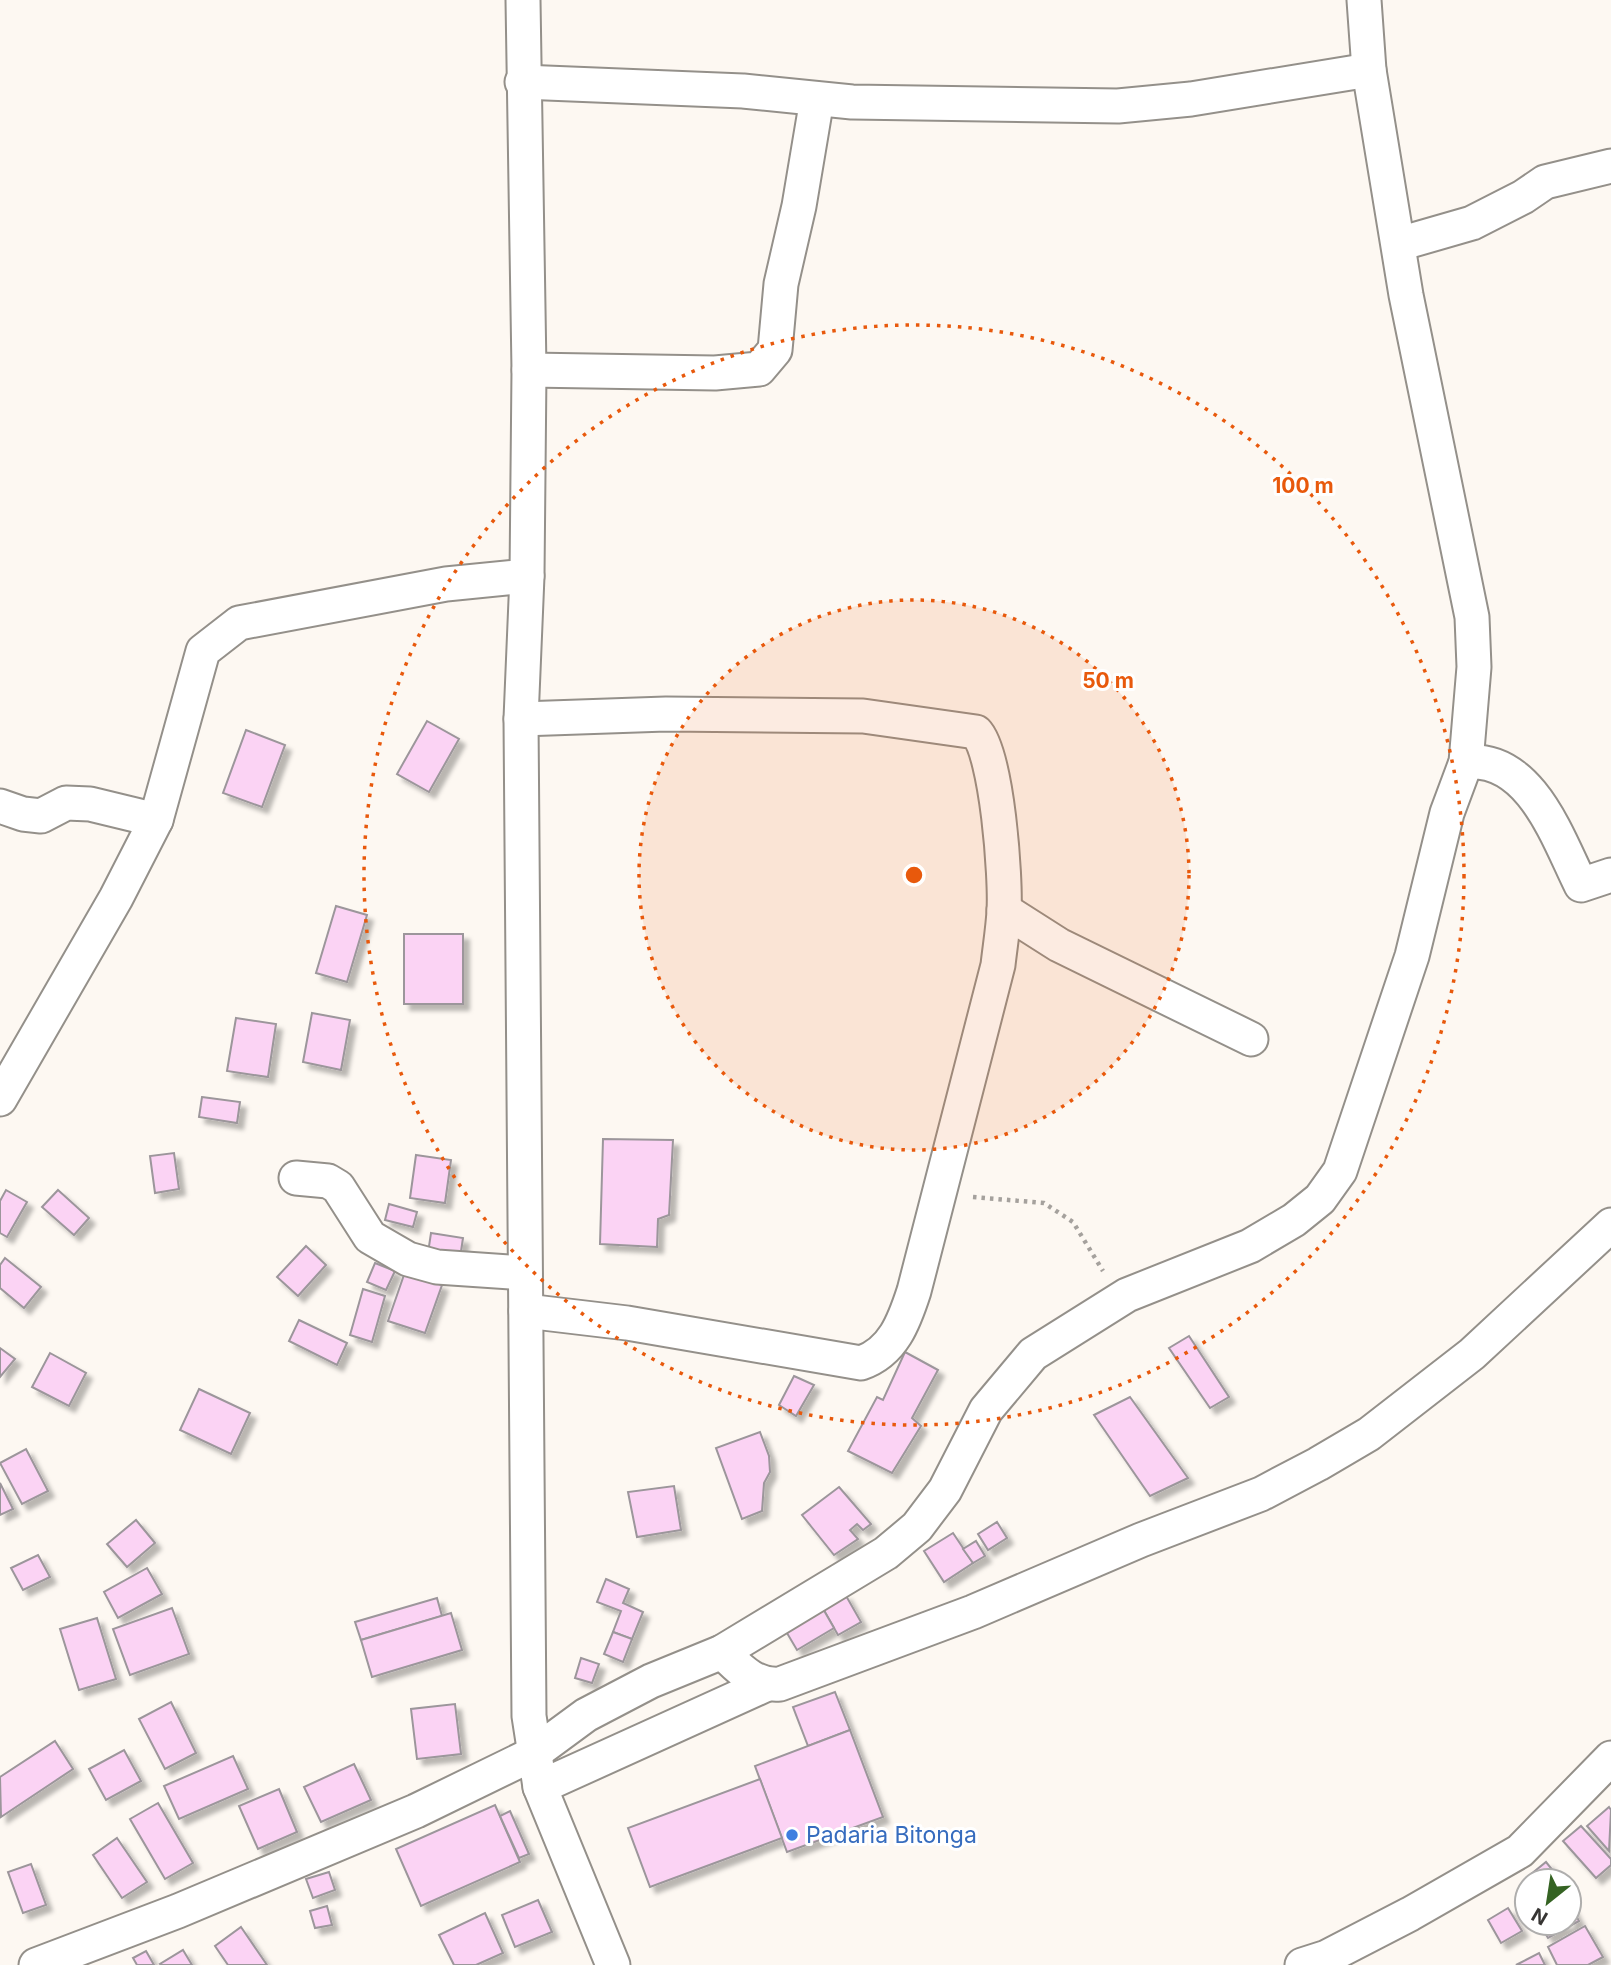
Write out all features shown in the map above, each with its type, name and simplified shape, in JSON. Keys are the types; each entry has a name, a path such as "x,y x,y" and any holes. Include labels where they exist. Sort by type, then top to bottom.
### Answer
{"street":[{"path":"523,0 522,82 529,370 527,576 521,719 528,1716 540,1787 613,1965"},
{"path":"36,1965 178,1911 416,1811 533,1754 597,1709 651,1681 722,1653 886,1553 917,1527 945,1490 986,1410 1033,1354 1115,1302 1250,1246 1294,1220 1320,1199 1340,1171 1412,956 1447,813 1466,762 1474,667 1472,617 1406,295 1369,70 1364,0"},
{"path":"522,82 743,91 852,102 1118,106 1191,99 1369,70"},
{"path":"529,370 715,373 760,369 775,350 781,284 799,206 817,99"},
{"path":"1399,244 1472,223 1523,197 1545,182 1611,166"},
{"path":"0,1100 116,898 156,820 204,651 239,623 446,584 527,576"},
{"path":"521,719 666,715 863,716 976,732 984,741 994,781 1004,910 998,965 902,1326 878,1357 860,1363 627,1324 526,1311"},
{"path":"1466,762 1482,761 1508,773 1538,799 1581,885 1611,875"},
{"path":"0,806 23,814 41,816 66,803 90,804 156,820"},
{"path":"1004,910 1079,956 1251,1039"},
{"path":"296,1178 328,1181 338,1186 370,1237 408,1259 437,1267 524,1273"},
{"path":"540,1787 765,1685 780,1684 973,1612 1141,1540 1261,1494 1369,1434 1472,1354 1611,1225"},
{"path":"722,1653 753,1680 765,1685"},
{"path":"1302,1965 1327,1957 1410,1914 1520,1851 1611,1758"}],"path":[{"path":"937,1199 976,1197 1044,1203 1073,1222 1104,1273 1115,1302"}],"building":[{"path":"427,721 459,739 429,792 397,774"},
{"path":"246,730 285,745 262,807 223,793"},
{"path":"336,906 367,915 347,982 316,973"},
{"path":"404,934 463,934 463,1004 404,1004"},
{"path":"312,1013 350,1020 341,1070 303,1062"},
{"path":"236,1018 276,1024 268,1077 227,1071"},
{"path":"202,1097 240,1102 237,1123 199,1117"},
{"path":"603,1139 673,1140 669,1215 658,1219 657,1247 600,1244"},
{"path":"174,1153 179,1189 155,1193 150,1156"},
{"path":"416,1155 451,1160 445,1203 410,1198"},
{"path":"6,1190 27,1202 7,1237 0,1233 0,1201"},
{"path":"58,1190 89,1218 74,1235 42,1207"},
{"path":"389,1204 417,1212 413,1227 385,1220"},
{"path":"431,1233 463,1238 460,1258 428,1253"},
{"path":"306,1246 326,1265 298,1296 277,1277"},
{"path":"5,1258 41,1287 24,1308 0,1288 0,1265"},
{"path":"375,1263 395,1271 386,1290 367,1282"},
{"path":"405,1272 442,1285 425,1333 388,1321"},
{"path":"363,1289 385,1296 372,1342 350,1335"},
{"path":"299,1320 347,1343 337,1365 289,1341"},
{"path":"1189,1336 1229,1397 1210,1408 1169,1348"},
{"path":"0,1348 15,1359 0,1377"},
{"path":"905,1352 938,1370 912,1418 921,1426 892,1473 848,1451 877,1397 883,1400"},
{"path":"50,1353 86,1373 69,1406 32,1387"},
{"path":"794,1376 814,1385 796,1416 779,1405"},
{"path":"199,1389 250,1413 231,1454 180,1430"},
{"path":"1130,1397 1188,1478 1150,1496 1094,1415"},
{"path":"760,1432 769,1456 770,1472 764,1483 762,1511 742,1519 716,1448"},
{"path":"26,1449 48,1491 22,1504 0,1463"},
{"path":"0,1483 13,1509 0,1515"},
{"path":"674,1486 681,1530 637,1537 628,1492"},
{"path":"839,1487 871,1524 863,1530 857,1524 850,1530 858,1539 834,1555 802,1515"},
{"path":"136,1520 155,1543 127,1567 107,1544"},
{"path":"997,1522 1007,1538 988,1550 978,1534"},
{"path":"953,1533 973,1563 944,1582 924,1551"},
{"path":"976,1541 985,1556 973,1563 963,1549"},
{"path":"38,1555 50,1577 23,1590 11,1568"},
{"path":"147,1568 162,1594 118,1618 104,1592"},
{"path":"606,1579 629,1589 623,1603 643,1612 632,1639 613,1632 621,1611 597,1602"},
{"path":"845,1594 861,1622 838,1635 822,1607"},
{"path":"437,1598 442,1616 361,1640 355,1622"},
{"path":"822,1607 834,1628 797,1650 784,1628"},
{"path":"172,1608 189,1654 130,1675 113,1629"},
{"path":"451,1613 462,1650 372,1677 361,1640"},
{"path":"97,1618 116,1679 79,1690 60,1629"},
{"path":"613,1632 632,1639 623,1662 604,1654"},
{"path":"581,1658 599,1664 592,1683 575,1678"},
{"path":"835,1692 850,1730 808,1746 793,1707"},
{"path":"171,1702 196,1753 165,1769 139,1719"},
{"path":"455,1704 461,1754 417,1759 411,1709"},
{"path":"850,1730 883,1817 787,1852 755,1766"},
{"path":"55,1741 73,1769 1,1817 0,1777"},
{"path":"124,1750 141,1781 106,1800 89,1769"},
{"path":"233,1756 248,1789 179,1819 164,1786"},
{"path":"354,1764 371,1800 321,1822 304,1787"},
{"path":"760,1779 782,1838 650,1887 628,1828"},
{"path":"279,1789 297,1832 258,1849 239,1806"},
{"path":"158,1803 193,1863 165,1879 130,1819"},
{"path":"495,1805 520,1862 421,1906 396,1849"},
{"path":"1609,1807 1611,1810 1609,1851 1587,1826"},
{"path":"510,1811 529,1854 519,1858 500,1816"},
{"path":"1581,1826 1611,1859 1611,1865 1596,1878 1563,1841"},
{"path":"117,1838 147,1882 122,1898 93,1855"},
{"path":"31,1864 46,1905 23,1913 8,1872"},
{"path":"329,1872 335,1890 313,1898 306,1879"},
{"path":"538,1900 552,1932 515,1947 502,1915"},
{"path":"327,1906 332,1925 315,1928 310,1911"},
{"path":"1508,1908 1513,1916 1513,1936 1501,1943 1488,1920"},
{"path":"485,1913 503,1953 476,1965 454,1965 439,1935"},
{"path":"1585,1926 1603,1957 1588,1965 1557,1965 1548,1947 1566,1937 1583,1937"},
{"path":"241,1927 267,1965 228,1965 215,1946"},
{"path":"183,1950 192,1965 160,1964"},
{"path":"146,1951 154,1965 137,1965 133,1958"},
{"path":"1539,1953 1545,1965 1516,1965"}],"place":[{"name":"Padaria Bitonga","path":"792,1835"}]}
